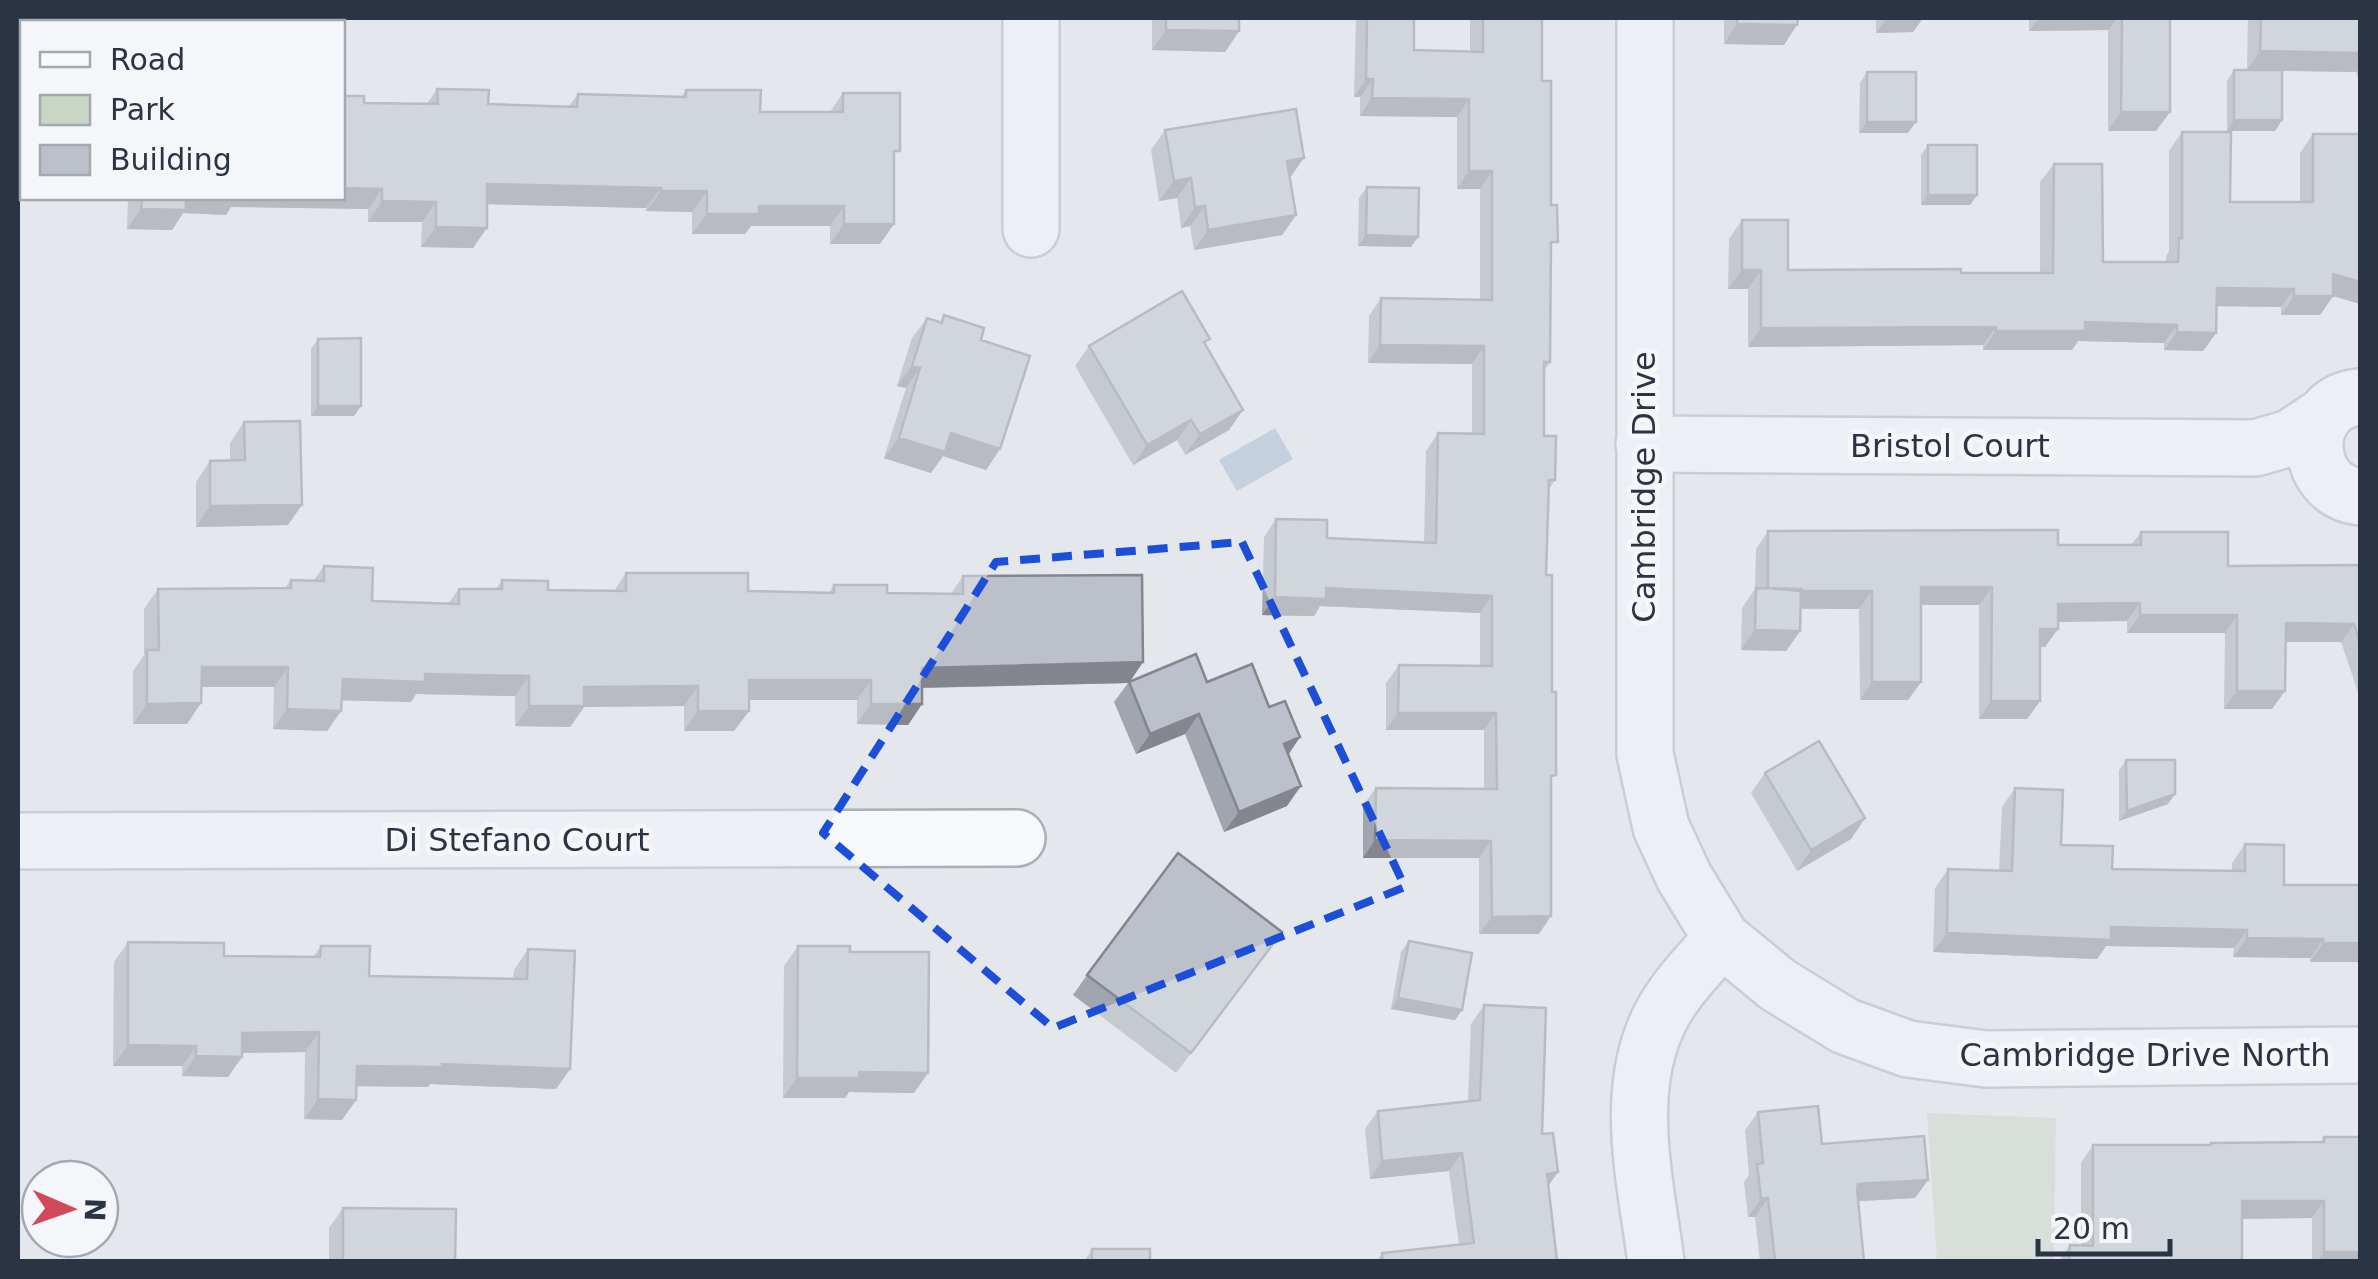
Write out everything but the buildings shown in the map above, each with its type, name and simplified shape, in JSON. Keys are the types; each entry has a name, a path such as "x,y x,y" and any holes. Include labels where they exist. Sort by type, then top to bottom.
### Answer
{"street":[{"path":"1030,230 1031,18"},
{"name":"Cambridge Drive","path":"1645,18 1644,754 1660,827 1722,940"},
{"name":"Bristol Court","path":"1644,444 2255,448 2290,438 2343,406"},
{"name":"Bristol Court","path":"2341,487 2315,461 2314,445 2316,429 2343,406"},
{"name":"Bristol Court","path":"2255,448 2341,487"},
{"name":"Di Stefano Court","path":"18,841 1018,838"},
{"path":"1656,1262 1639,1123 1640,1084 1652,1038 1670,1000 1722,940"},
{"name":"Cambridge Drive North","path":"1722,940 1810,1006 1844,1026 1908,1049 1986,1058 2360,1055"}],"highlighted area":[{"path":"1242,542 1405,887 1053,1028 823,833 996,562"}],"green space":[{"path":"1927,1113 2056,1118 2054,1261 1937,1261"}],"water":[{"path":"1275,428 1293,459 1237,491 1219,460"}]}
